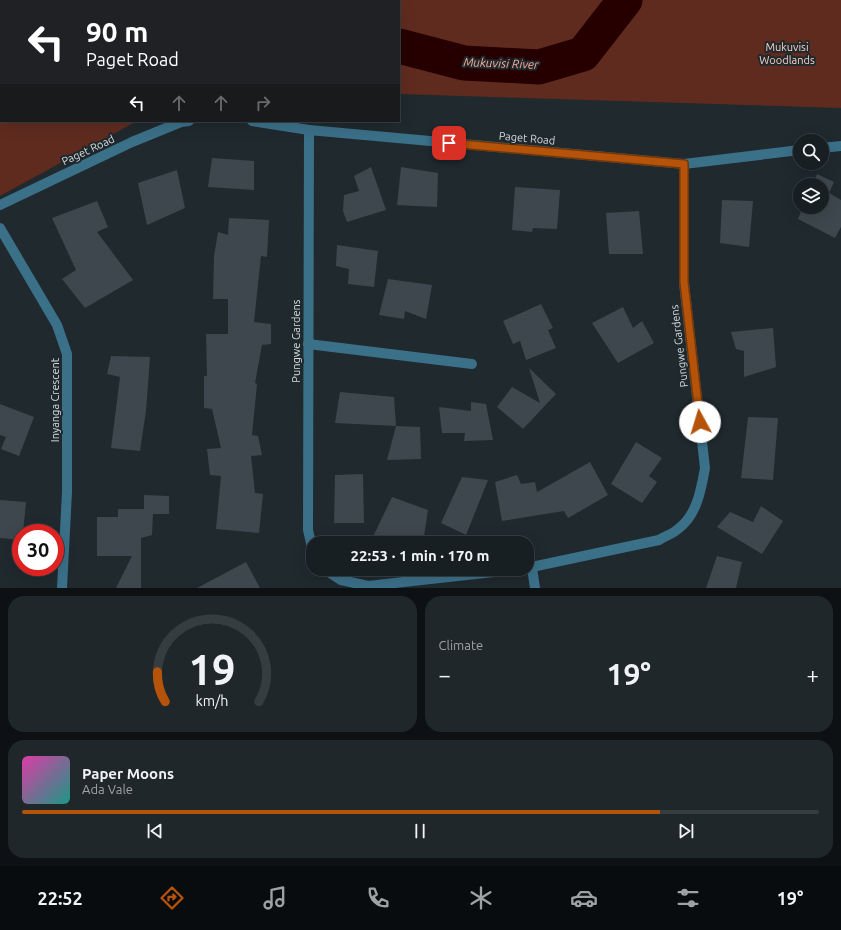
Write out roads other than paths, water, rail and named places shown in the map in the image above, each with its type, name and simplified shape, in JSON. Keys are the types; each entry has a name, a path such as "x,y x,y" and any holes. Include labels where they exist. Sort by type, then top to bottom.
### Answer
{"street":[{"name":"Paget Road","path":"0,205 132,142 181,122"},
{"name":"Paget Road","path":"258,122 309,130 684,164 793,151"},
{"name":"Pungwe Gardens","path":"309,130 308,530 309,536"},
{"path":"829,147 841,146"},
{"name":"Pungwe Gardens","path":"534,567 659,540 678,529 683,524 692,513 701,492 705,468 684,282 684,164"},
{"name":"Inyanga Crescent","path":"0,228 57,325 67,354 67,492 62,588"},
{"path":"308,344 472,364"},
{"path":"335,576 341,580 368,586 457,576"},
{"path":"532,576 534,588"}],"waterway":[{"name":"Mukuvisi River","path":"400,46 464,63 539,67 583,54 625,0"}],"park label":[{"name":"Mukuvisi Woodlands","path":"787,53"}]}
